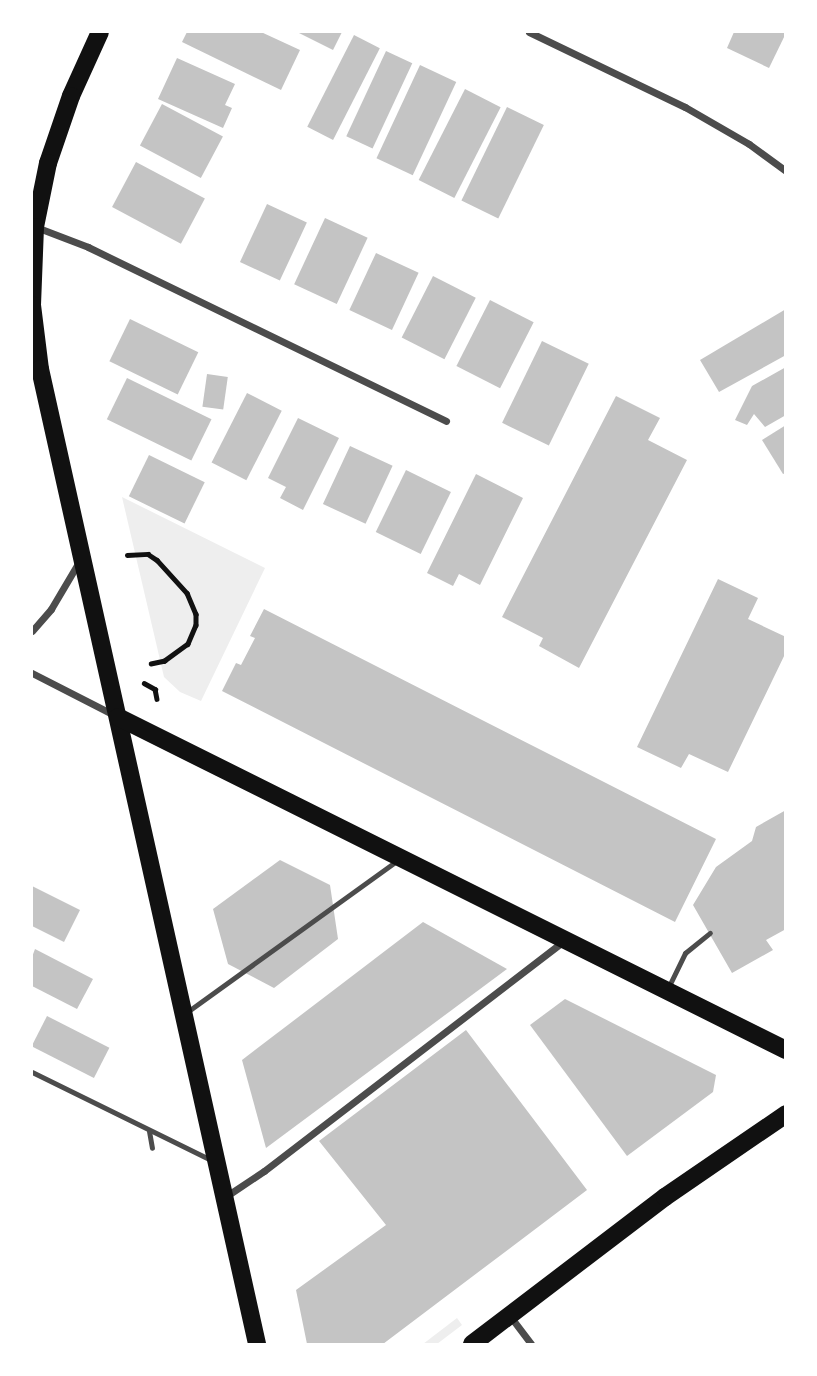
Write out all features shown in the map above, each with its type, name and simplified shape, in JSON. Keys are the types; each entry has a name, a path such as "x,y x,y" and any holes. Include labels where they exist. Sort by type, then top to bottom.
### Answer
{"main road":[{"path":"98,32 71,96 48,163 35,227 32,305 40,369 257,1345"},
{"path":"118,717 786,1050"},
{"path":"472,1345 665,1197 786,1114"}],"street":[{"path":"529,32 685,107 749,144 786,171"},
{"path":"35,227 88,247 446,421"},
{"path":"32,631 51,609 83,555"},
{"path":"32,673 118,717"},
{"path":"225,1197 264,1171 565,941"},
{"path":"509,1315 531,1345"}],"lane":[{"path":"184,1014 401,858"},
{"path":"667,992 685,953 710,933"},
{"path":"32,1072 217,1163"},
{"path":"149,1131 152,1148"}],"path":[{"path":"127,555 148,554 157,560 187,593 196,614 196,625 182,650 165,661 150,664"},
{"path":"144,683 155,689 157,699"}],"shaded area":[{"path":"122,497 265,568 201,701 180,692 164,677"},
{"path":"457,1318 462,1325 437,1344 423,1344"}],"building":[{"path":"187,32 261,32 300,50 281,90 182,42"},
{"path":"297,32 342,32 333,50"},
{"path":"734,32 786,33 769,68 727,48"},
{"path":"354,35 380,48 333,140 307,127"},
{"path":"386,51 412,63 373,148 346,136"},
{"path":"177,58 235,84 225,105 232,108 223,128 158,99"},
{"path":"420,65 456,82 413,175 376,158"},
{"path":"465,89 501,107 454,198 419,180"},
{"path":"162,104 223,136 201,178 140,145"},
{"path":"507,107 544,125 498,218 461,200"},
{"path":"136,162 205,199 181,244 112,207"},
{"path":"267,204 307,223 280,281 240,262"},
{"path":"325,218 368,238 337,304 294,284"},
{"path":"376,253 419,273 392,330 349,310"},
{"path":"433,276 476,298 444,359 402,337"},
{"path":"490,300 534,322 500,388 456,366"},
{"path":"786,309 786,355 719,392 700,360"},
{"path":"130,319 198,352 178,395 109,361"},
{"path":"542,341 589,364 549,446 502,423"},
{"path":"786,367 786,415 765,427 754,414 747,425 735,420 752,386"},
{"path":"207,374 228,377 223,410 202,407"},
{"path":"127,378 211,419 191,461 107,419"},
{"path":"247,393 282,411 246,480 212,462"},
{"path":"616,396 660,418 648,440 687,460 579,668 539,646 543,638 502,617"},
{"path":"298,418 339,438 303,510 280,498 286,487 268,478"},
{"path":"786,425 786,473 783,474 762,440"},
{"path":"350,446 393,466 366,524 323,504"},
{"path":"149,455 205,482 185,524 129,496"},
{"path":"406,470 451,492 421,554 376,532"},
{"path":"476,474 523,498 480,585 459,574 453,586 427,573"},
{"path":"718,579 758,598 748,619 786,637 786,652 728,772 689,754 681,768 637,747"},
{"path":"264,609 716,839 675,922 222,691 236,663 241,665 255,638 250,636"},
{"path":"786,810 786,929 766,940 773,950 732,973 693,905 716,867 752,841 756,827"},
{"path":"280,860 330,885 338,939 274,988 228,964 213,909"},
{"path":"32,886 80,910 64,942 32,926"},
{"path":"423,922 507,969 266,1148 242,1060"},
{"path":"35,949 93,979 77,1009 32,986 32,957"},
{"path":"565,999 716,1075 713,1092 627,1156 530,1025"},
{"path":"47,1016 109,1048 94,1078 32,1047"},
{"path":"466,1030 587,1190 383,1344 307,1344 296,1290 386,1225 319,1141"}]}
